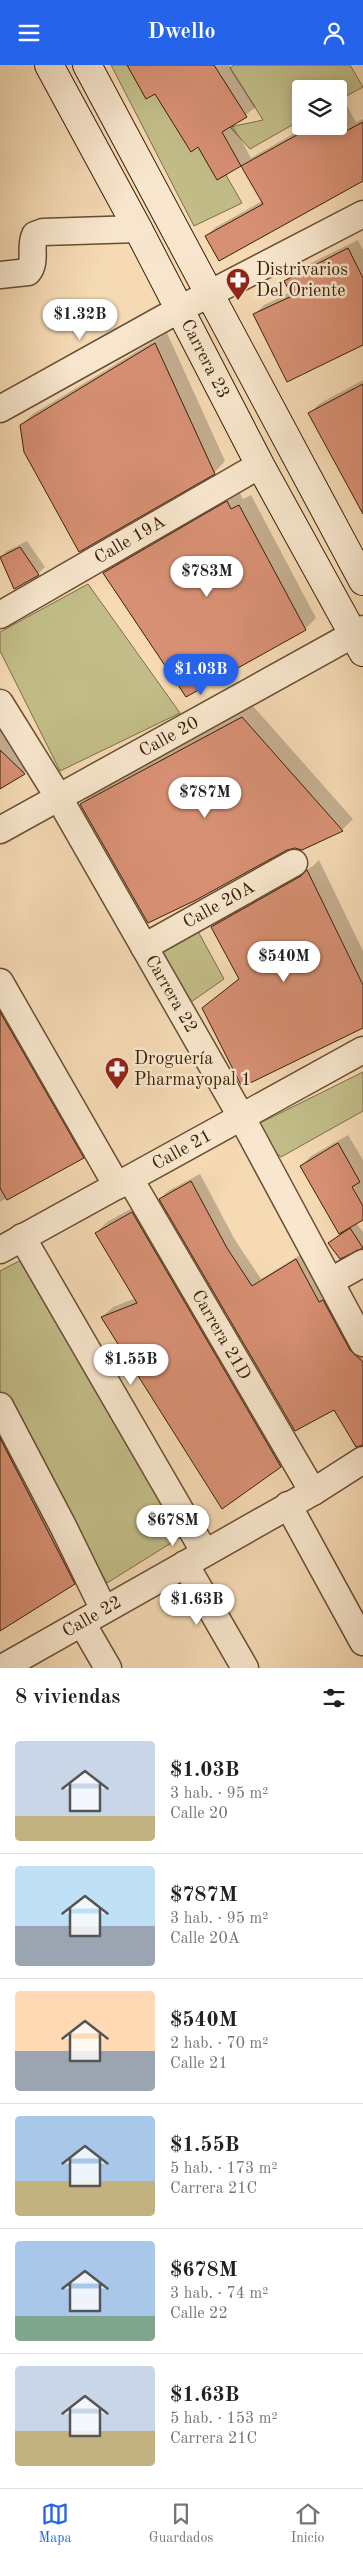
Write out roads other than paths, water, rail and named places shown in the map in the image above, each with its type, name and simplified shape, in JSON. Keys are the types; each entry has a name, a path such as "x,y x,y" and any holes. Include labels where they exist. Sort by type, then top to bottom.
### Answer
{"street":[{"name":"Carrera 23","path":"48,65 138,229 260,465 360,638"},
{"name":"Carrera 23","path":"87,65 363,581"},
{"path":"0,409 180,309 363,214"},
{"path":"0,275 28,272 33,262 32,240 35,235 43,232 138,229"},
{"name":"Calle 19A","path":"0,615 260,465"},
{"name":"Calle 20","path":"0,830 360,638"},
{"name":"Carrera 22","path":"0,703 59,798 242,1118 363,1343"},
{"name":"Calle 20A","path":"144,947 294,863"},
{"name":"Carrera 21D","path":"0,982 313,1492"},
{"name":"Calle 21","path":"6,1244 242,1118 363,1050"},
{"path":"6,1244 195,1559 245,1668"},
{"path":"331,1281 363,1263"},
{"path":"0,1406 63,1526 108,1668"},
{"name":"Calle 22","path":"2,1665 313,1492 363,1460"},
{"path":"288,1505 363,1642"}],"place":[{"name":"Distrivarios Del Oriente","path":"238,301"},
{"name":"Droguería Pharmayopal 1","path":"117,1090"}]}
